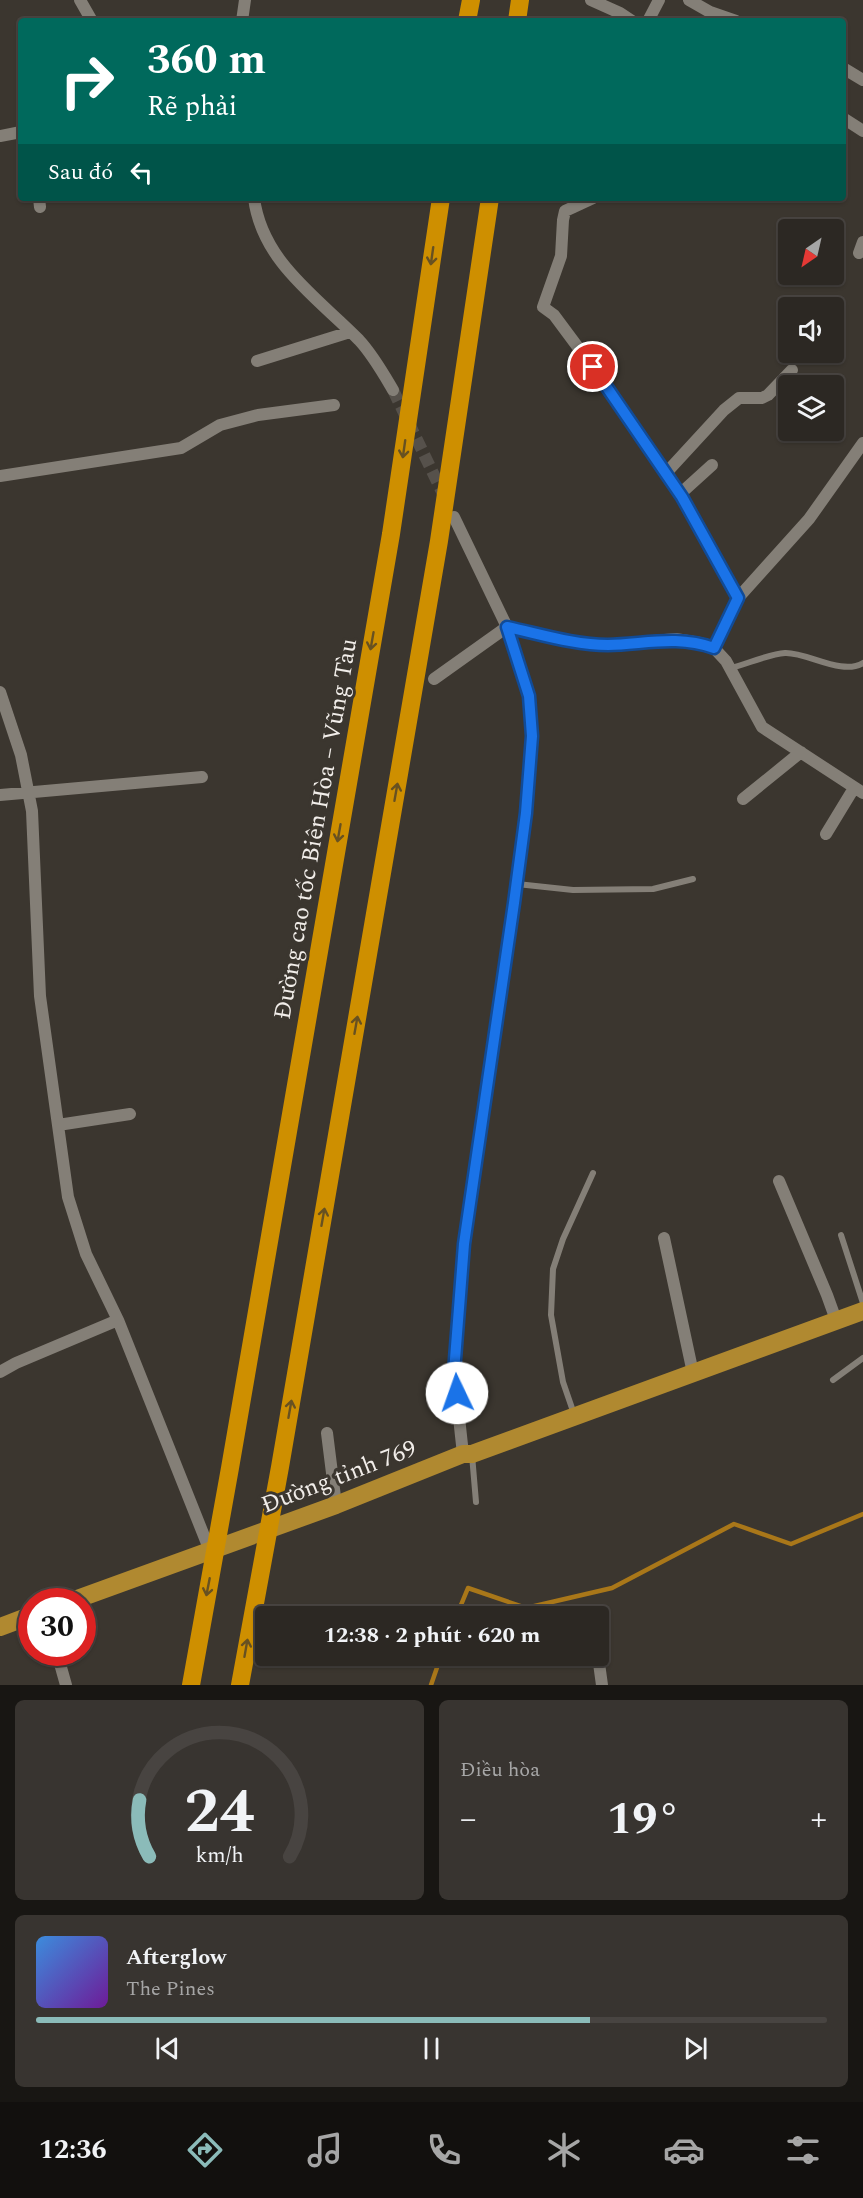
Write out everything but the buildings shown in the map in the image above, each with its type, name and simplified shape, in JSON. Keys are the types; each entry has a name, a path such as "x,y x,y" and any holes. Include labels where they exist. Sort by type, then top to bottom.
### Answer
{"highway":[{"path":"468,18 471,0"},
{"path":"517,18 520,0"},
{"name":"Đường cao tốc Biên Hòa – Vũng Tàu","path":"190,1685 230,1468 389,545 441,201"},
{"path":"240,1685 280,1467 439,542 490,201"}],"main road":[{"name":"Đường tỉnh 769","path":"96,1592 863,1311"},
{"path":"0,1627 18,1621"}],"street":[{"path":"80,0 90,18"},
{"path":"242,18 245,0"},
{"path":"591,0 628,18"},
{"path":"650,18 659,0"},
{"path":"689,0 710,12 727,18"},
{"path":"846,70 863,80"},
{"path":"846,120 863,131"},
{"path":"0,136 18,133"},
{"path":"255,201 256,213 270,246 283,265 350,332 379,365 393,390"},
{"path":"587,201 565,211 561,256 543,307 554,315 666,473 738,598"},
{"path":"257,361 350,332"},
{"path":"666,473 724,410 739,398 762,398 768,395 792,370"},
{"path":"0,476 181,448 220,425 258,416 334,405"},
{"path":"714,648 738,598 809,519 863,443"},
{"path":"680,494 712,465"},
{"path":"454,517 507,627 529,696 532,736 517,884 464,1244 454,1372 468,1454"},
{"path":"435,679 507,627 579,643 607,645 676,639 714,648 730,669 762,727 859,790 826,834"},
{"path":"0,692 21,755 29,793 34,848 40,996 68,1197 86,1254 118,1320 210,1551"},
{"path":"743,800 801,752"},
{"path":"0,795 202,777"},
{"path":"58,1125 130,1114"},
{"path":"779,1181 836,1320"},
{"path":"664,1238 693,1373"},
{"path":"0,1372 118,1320"},
{"path":"327,1433 336,1505"},
{"path":"61,1666 66,1685"},
{"path":"599,1666 602,1685"}],"lane":[{"path":"730,669 786,653 839,666 863,663"},
{"path":"517,884 573,890 653,889 693,879"},
{"path":"575,1416 563,1382 551,1315 553,1269 563,1239 593,1173"},
{"path":"841,1235 863,1303"},
{"path":"833,1380 863,1358"},
{"path":"468,1454 476,1502"}],"waterway":[{"path":"535,1606 612,1588 734,1524 791,1544 863,1514"},
{"path":"461,1606 468,1588 520,1606"},
{"path":"431,1685 438,1666"}],"tunnel":[{"path":"393,390 446,500"}],"route":[{"path":"457,1393 454,1372 464,1244 514,903 526,813 532,736 529,696 507,627 579,643 607,645 676,639 714,648 738,598 682,497 593,367"}]}
